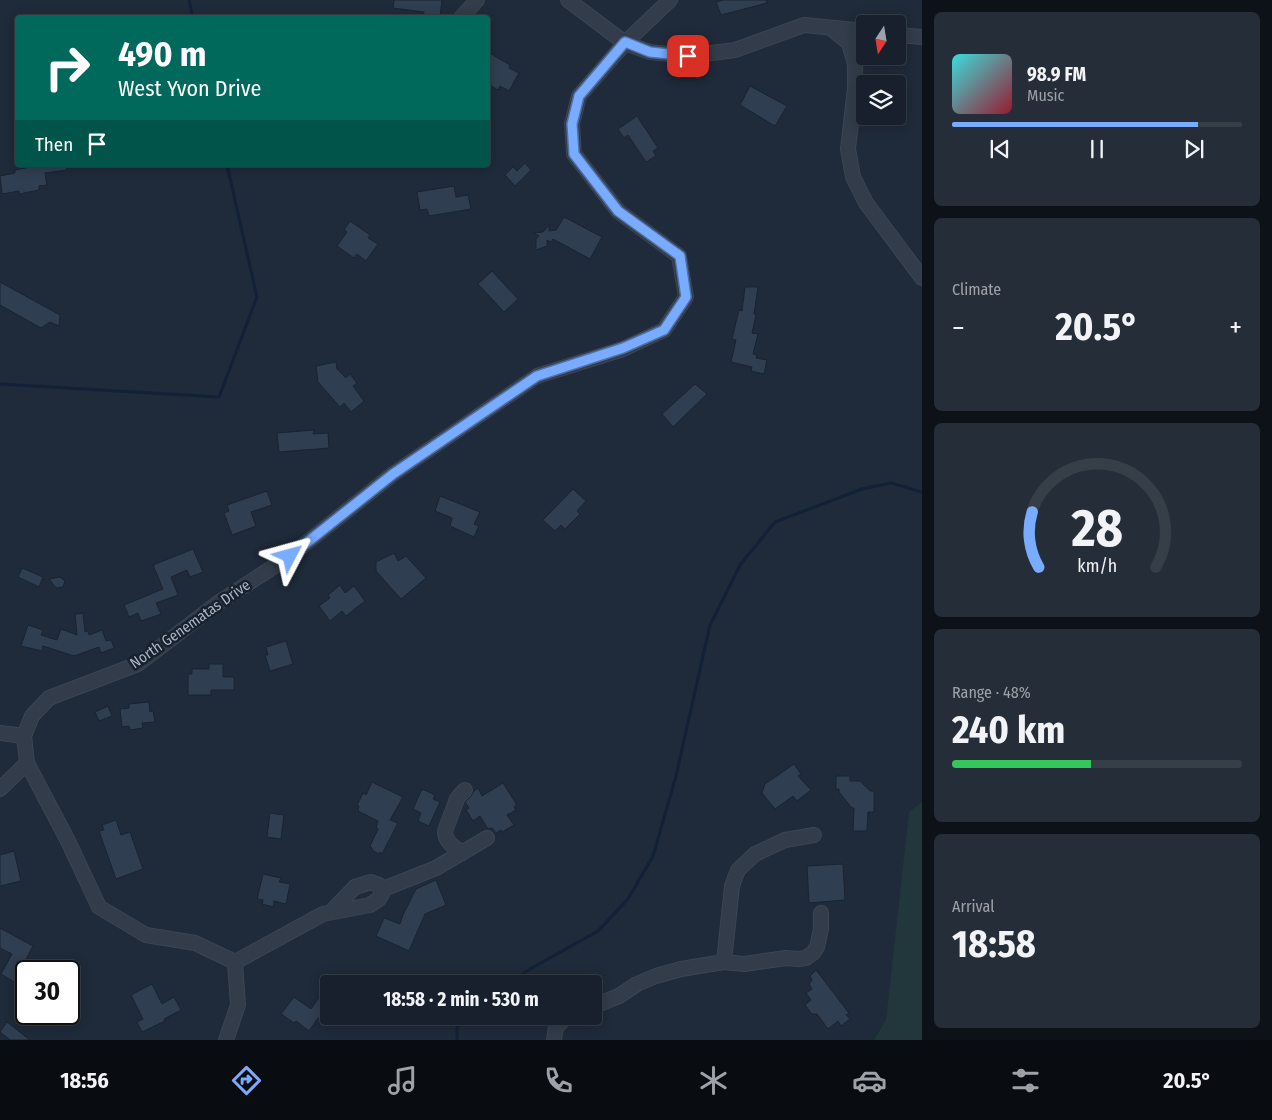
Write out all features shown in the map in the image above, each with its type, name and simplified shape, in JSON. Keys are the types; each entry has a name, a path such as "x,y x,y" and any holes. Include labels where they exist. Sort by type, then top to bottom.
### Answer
{"street":[{"path":"464,15 477,0"},
{"path":"568,0 625,42 650,52 688,56 735,50 804,25 856,30"},
{"name":"North Genematas Drive","path":"24,736 32,716 49,698 138,664 218,603 290,556 393,474 537,376 623,348 664,330 686,297 680,256 618,211 574,154 572,124 579,96 625,42 670,0"},
{"path":"832,28 849,44 855,64 855,88 848,149 853,178 866,203 922,278"},
{"path":"906,36 922,37"},
{"path":"0,733 24,736 27,763 68,840 99,908 146,935 195,943 235,962"},
{"path":"0,789 27,763"},
{"path":"462,853 445,836 457,799 465,790"},
{"path":"724,962 732,886 738,870 755,854 785,840 814,836"},
{"path":"381,890 436,868 487,838"},
{"path":"235,962 323,914 370,905 379,899 382,894 379,885 371,882 354,887 331,912"},
{"path":"602,1003 619,996 637,984 681,969 724,962 744,964 786,958 806,958 817,947 822,928 821,914"},
{"path":"226,1040 238,1005 235,962"},
{"path":"554,1040 558,1025"}],"green space":[{"path":"922,802 922,1040 874,1040 886,1020 909,812"}],"building":[{"path":"394,0 442,0 440,15 424,15 424,12 393,8"},
{"path":"723,0 766,0 767,3 721,15 716,2"},
{"path":"490,53 510,65 509,68 519,73 509,91 500,86 498,90 490,85"},
{"path":"750,86 787,106 775,126 740,105"},
{"path":"637,116 658,148 653,151 656,156 646,162 628,135 624,138 618,129"},
{"path":"525,163 531,170 515,186 505,175 513,167 517,171"},
{"path":"30,167 66,167 67,170 45,173 47,185 39,186 39,190 19,194 19,191 2,194 0,176 15,173 15,170"},
{"path":"454,186 456,197 468,195 471,209 429,216 427,209 420,210 417,192"},
{"path":"564,217 602,237 590,259 553,239 551,242 547,240 547,246 536,250 536,239 539,236 534,233 543,232 549,225 549,231 556,230"},
{"path":"350,221 370,235 368,238 378,244 366,261 357,254 354,258 337,246 347,232 344,230"},
{"path":"492,271 518,299 504,312 478,284"},
{"path":"0,282 60,315 59,326 50,322 41,328 0,305"},
{"path":"745,287 758,287 754,314 756,315 752,333 758,334 753,354 757,355 756,358 767,360 764,374 751,371 752,367 731,362 736,340 732,339 739,310 742,311"},
{"path":"336,362 337,369 346,378 350,374 357,383 353,386 364,401 351,412 344,403 340,407 318,382 316,366"},
{"path":"695,384 707,394 673,427 662,414"},
{"path":"314,430 313,434 328,433 329,448 279,452 277,433"},
{"path":"573,489 586,501 577,511 580,514 565,529 561,525 555,531 543,520"},
{"path":"267,491 272,505 251,512 256,526 232,535 224,513 229,511 227,505"},
{"path":"440,496 480,512 474,524 479,526 474,537 450,526 452,518 435,511"},
{"path":"193,549 203,572 190,577 187,570 171,577 178,595 156,603 161,614 141,621 138,613 129,617 124,605 163,589 153,565"},
{"path":"394,553 398,561 406,556 426,578 401,599 376,571 376,562"},
{"path":"22,568 43,577 39,587 18,577"},
{"path":"60,577 65,581 63,587 56,588 49,579"},
{"path":"340,585 345,593 354,586 365,601 346,616 342,611 330,621 319,606 330,598 328,595"},
{"path":"83,613 85,632 88,631 89,635 102,630 106,641 111,640 114,648 101,653 99,647 74,656 43,646 42,651 21,646 28,625 43,630 41,635 57,640 61,629 77,635 75,614"},
{"path":"286,641 293,664 270,671 265,655 268,655 266,647"},
{"path":"209,664 223,664 223,677 234,677 234,690 211,690 211,695 188,695 188,674 192,674 192,669 209,669"},
{"path":"149,702 150,712 153,711 155,722 142,723 143,728 130,730 129,726 122,727 120,709 129,708 129,704"},
{"path":"108,706 112,716 99,721 95,712"},
{"path":"794,764 801,774 798,776 811,790 797,801 793,796 775,809 762,793 765,784"},
{"path":"836,776 850,776 850,781 860,781 870,791 874,791 874,812 868,812 867,831 853,831 854,808 839,792 839,789 836,789"},
{"path":"372,782 403,797 390,820 398,823 382,854 372,850 370,846 378,829 376,828 378,821 358,811 359,806 357,805 363,793 366,795"},
{"path":"503,783 517,805 514,807 516,810 507,815 514,825 502,832 501,830 496,833 492,828 488,829 480,816 473,821 466,810 469,808 465,802 478,788 482,796"},
{"path":"422,789 435,795 433,799 440,802 429,826 418,821 421,813 413,809"},
{"path":"270,813 284,815 281,839 267,837"},
{"path":"116,820 121,835 130,832 143,869 116,879 99,831 104,830 102,825"},
{"path":"14,851 21,881 0,886 0,855"},
{"path":"843,864 845,900 809,903 807,866"},
{"path":"263,874 281,878 279,882 290,884 286,904 274,901 273,907 262,904 263,900 257,899"},
{"path":"436,880 446,905 425,914 409,951 376,936 384,918 400,924 416,889"},
{"path":"0,928 33,946 26,960 15,960 14,982 1,974 12,954 0,948"},
{"path":"816,970 849,1013 846,1015 850,1019 841,1026 838,1021 828,1029 817,1014 812,1014 805,1005 811,1000 806,993 812,989 809,984 812,980 810,976"},
{"path":"152,984 162,1004 174,997 181,1010 164,1019 165,1021 142,1032 137,1022 143,1019 131,995"},
{"path":"320,996 320,1019 318,1018 309,1031 296,1021 294,1023 281,1014 294,997 311,1009"},
{"path":"7,1022 30,1040 10,1040 0,1032"}],"waterway":[{"path":"189,0 192,15"},
{"path":"0,384 219,397 257,297 227,167"},
{"path":"521,975 598,931 628,899 653,856 676,776 710,625 740,565 775,522 862,489 891,483 922,492"},
{"path":"457,1040 457,1028 459,1025"}],"route":[{"path":"290,556 393,474 537,376 623,348 664,330 686,297 680,256 618,211 574,154 572,124 579,96 625,42 650,52 688,56"}]}
